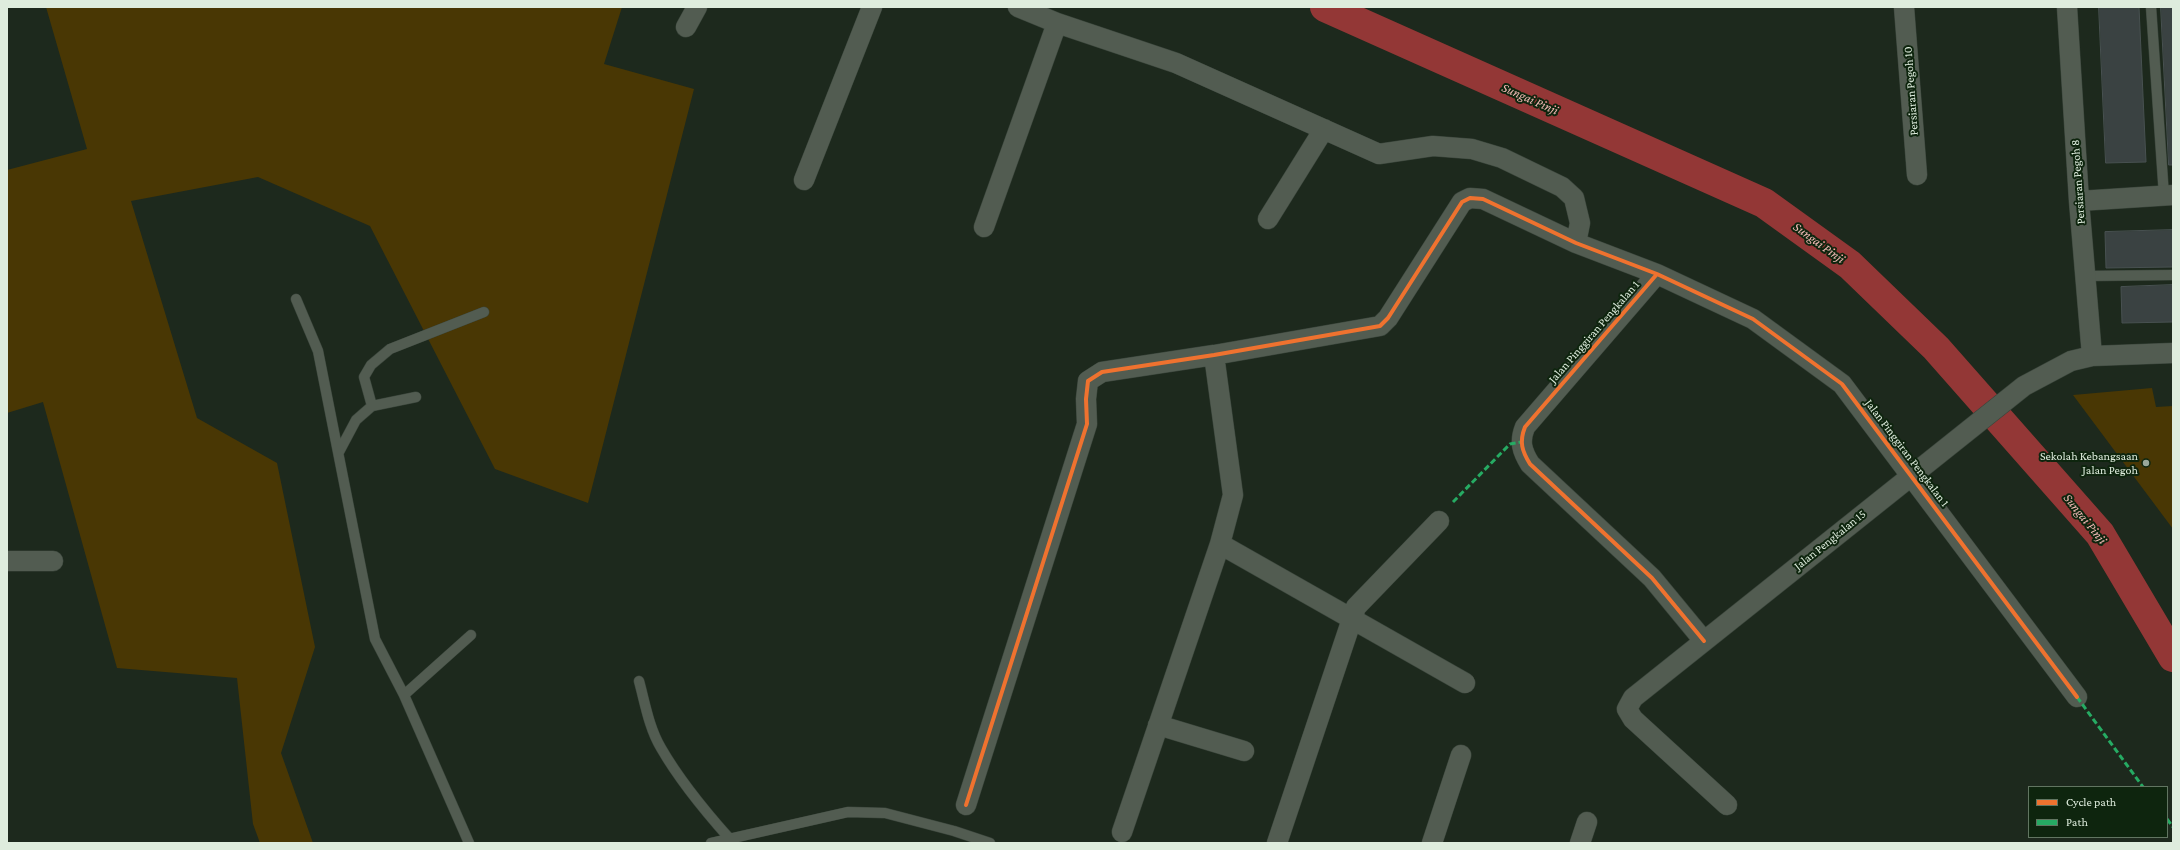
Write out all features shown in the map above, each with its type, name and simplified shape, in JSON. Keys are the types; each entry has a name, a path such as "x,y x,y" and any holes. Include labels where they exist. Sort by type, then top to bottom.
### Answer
{"street":[{"path":"686,27 697,7"},
{"path":"804,180 872,7"},
{"path":"1018,7 1057,23 1176,63 1379,154 1433,146 1472,149 1508,161 1562,187 1574,198 1580,223 1576,243"},
{"name":"Persiaran Pegoh 10","path":"1904,7 1917,175"},
{"name":"Persiaran Pegoh 8","path":"2067,7 2084,276 2092,356"},
{"path":"984,227 1057,23"},
{"path":"1268,219 1324,129"},
{"path":"2079,201 2169,196"},
{"path":"966,805 1087,424 1086,399 1088,381 1102,372 1214,355 1380,326 1388,318 1462,202 1470,198 1483,199 1576,243 1656,274"},
{"name":"Jalan Pinggiran Pengkalan 1","path":"1704,641 1652,578 1530,464 1523,454 1521,442 1525,427 1656,274 1753,319 1842,384 2077,697"},
{"name":"Jalan Pengkalan 15","path":"1727,805 1633,719 1627,709 1633,698 2024,386 2071,361 2092,356 2173,352"},
{"path":"1122,832 1220,544 1233,495 1214,355"},
{"path":"1277,843 1356,606 1439,521"},
{"path":"1220,544 1465,683"},
{"path":"7,561 53,561"},
{"path":"1158,725 1244,751"},
{"path":"1432,843 1461,755"},
{"path":"1580,843 1587,822"}],"lane":[{"path":"2151,7 2169,196"},
{"path":"2084,276 2173,275"},
{"path":"296,299 318,351 376,639 404,695 469,843"},
{"path":"372,406 364,377 371,365 390,348 484,312"},
{"path":"339,452 356,420 372,406 416,397"},
{"path":"404,695 470,635"},
{"path":"639,681 650,721 660,747 696,800 729,838"},
{"path":"711,843 848,812 885,813 954,831 990,843"}],"shaded area":[{"path":"46,7 622,7 604,64 694,89 588,503 495,469 370,226 258,177 131,201 197,418 277,463 315,647 281,753 313,843 260,843 253,824 237,678 117,668 43,402 7,413 7,170 87,149"},
{"name":"Sekolah Kebangsaan Jalan Pegoh","path":"2152,388 2156,407 2173,406 2173,529 2073,395"}],"building":[{"path":"2099,7 2139,7 2146,162 2106,163"},
{"path":"2161,7 2173,7 2173,165 2169,165"},
{"path":"2173,230 2173,267 2106,268 2105,232"},
{"path":"2173,285 2173,322 2122,323 2121,287"}],"waterway":[{"name":"Sungai Pinji","path":"1325,7 1764,203 1850,265 1936,348 2100,534 2173,657"}],"marked path":[{"path":"1453,502 1510,444 1521,442"},
{"path":"2077,697 2142,786"},
{"path":"2168,820 2173,827"}],"cycle path":[{"path":"966,805 1087,424 1086,399 1088,381 1102,372 1214,355 1380,326 1388,318 1462,202 1470,198 1483,199 1576,243 1657,274"},
{"path":"1704,641 1652,578 1530,464 1522,446 1522,437 1525,427 1657,274 1753,319 1842,384 2077,697"}],"place":[{"name":"Sekolah Kebangsaan Jalan Pegoh","path":"2146,463"}]}
